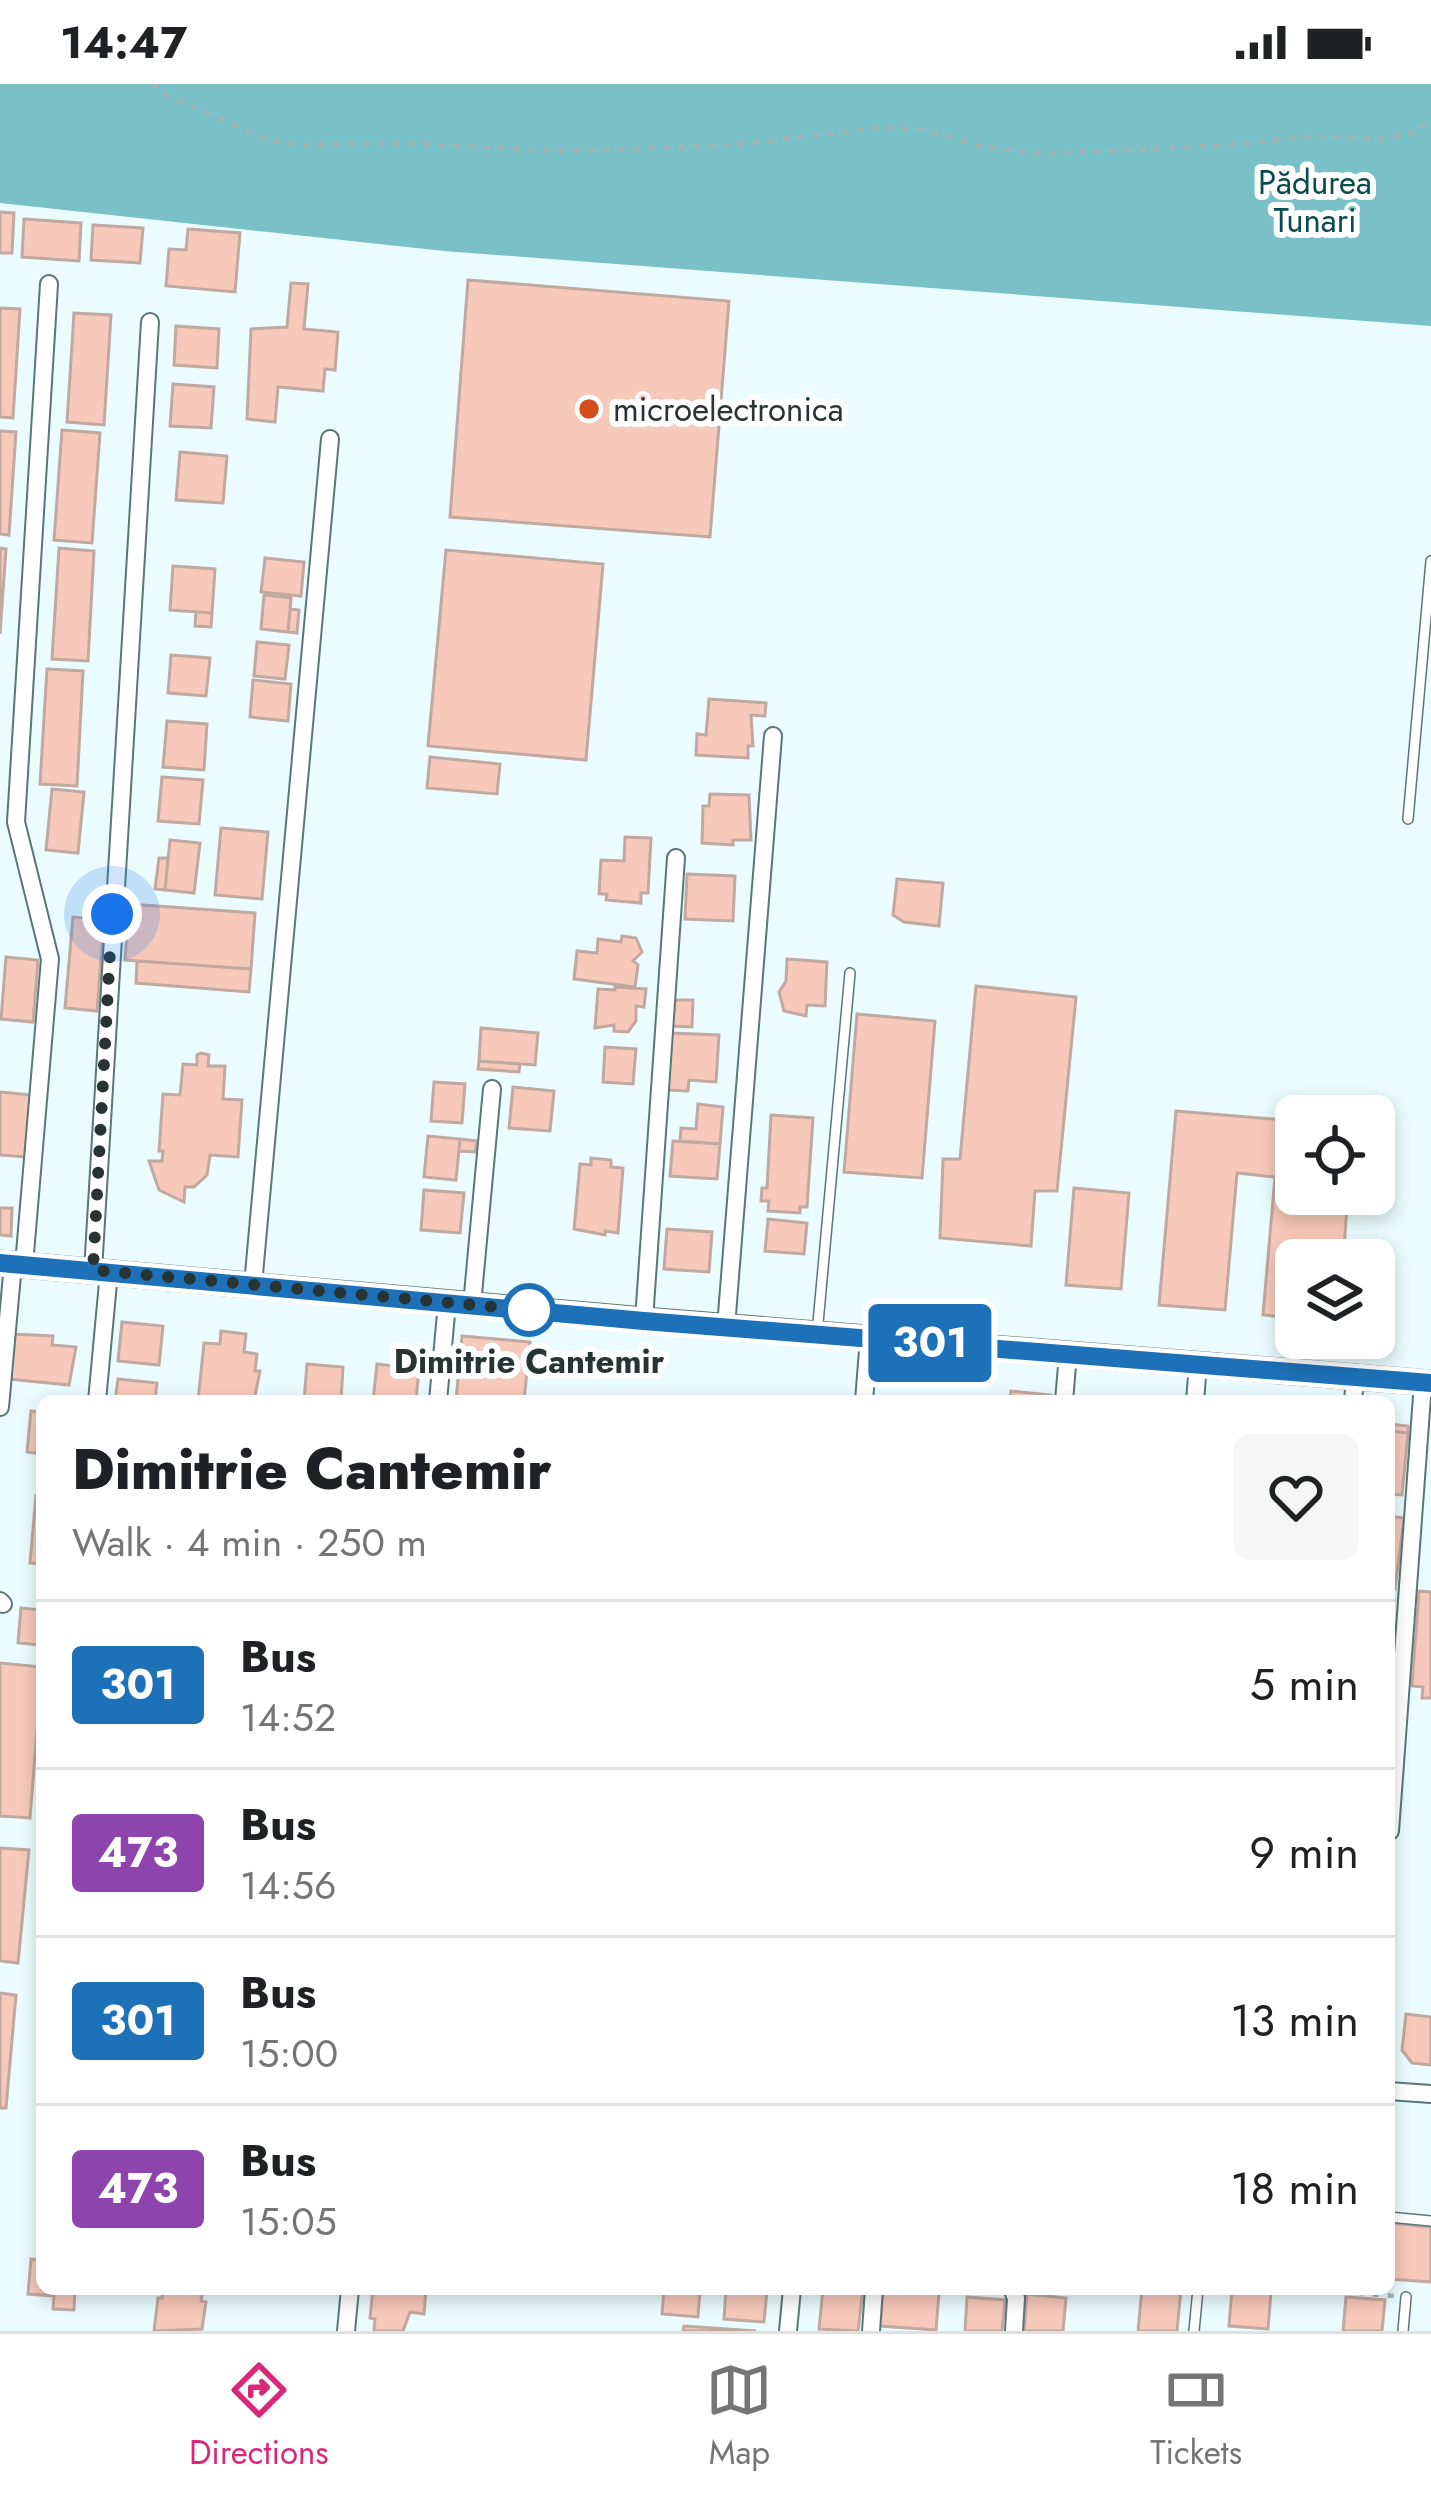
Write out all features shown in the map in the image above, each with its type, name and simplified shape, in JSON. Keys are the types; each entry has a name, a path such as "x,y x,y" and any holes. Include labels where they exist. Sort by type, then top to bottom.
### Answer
{"street":[{"path":"0,1407 12,1264 50,959 16,822 49,284"},
{"path":"97,1395 150,322"},
{"path":"253,1285 330,440"},
{"path":"726,1327 773,736"},
{"path":"644,1321 676,858"},
{"path":"439,1395 459,1304 492,1089"},
{"path":"12,1264 644,1321 1198,1364 1354,1389 1427,1383 1395,1770"},
{"path":"864,1395 869,1338"},
{"path":"1065,1395 1068,1354"},
{"path":"1195,1395 1198,1364"},
{"path":"1395,2091 1431,2094"},
{"path":"346,2331 349,2295"},
{"path":"788,2331 791,2295"},
{"path":"871,2331 874,2295"},
{"path":"1014,2331 1015,2295"}],"lane":[{"path":"1408,819 1431,561"},
{"path":"818,1334 850,973"},
{"path":"1395,2218 1431,2221"},
{"path":"1194,2331 1197,2295"},
{"path":"1403,2331 1406,2297"}],"path":[{"path":"152,84 264,138 298,145 397,143 568,151 734,145 882,127 926,130 980,146 1046,154 1305,137 1387,139 1411,133 1431,120"},
{"path":"1383,2295 1406,2297"}],"green space":[{"name":"Pădurea Tunari","path":"0,84 1431,84 1431,326 444,251 0,203"}],"building":[{"path":"0,212 14,213 12,253 0,253"},
{"path":"24,219 81,223 79,261 22,257"},
{"path":"93,225 143,228 140,263 91,260"},
{"path":"188,229 240,233 235,292 166,286 169,249 186,250"},
{"name":"microelectronica","path":"468,280 729,301 710,537 450,517"},
{"path":"291,283 308,284 304,329 338,332 335,370 325,369 323,391 278,387 275,422 247,419 251,329 287,327"},
{"path":"0,308 20,309 13,418 0,417"},
{"path":"74,313 111,315 104,425 67,422"},
{"path":"176,326 219,329 217,368 174,365"},
{"path":"173,384 214,387 211,428 170,426"},
{"path":"62,430 100,433 92,543 54,540"},
{"path":"0,431 16,432 9,535 0,534"},
{"path":"180,452 227,456 223,503 176,500"},
{"path":"0,548 6,549 0,634"},
{"path":"59,548 94,551 88,661 52,659"},
{"path":"446,550 603,564 586,760 428,746"},
{"path":"265,558 304,562 301,596 261,592"},
{"path":"173,566 215,569 212,613 170,610"},
{"path":"264,595 291,598 288,632 261,629"},
{"path":"290,609 299,610 297,633 288,632"},
{"path":"196,612 212,613 211,627 195,626"},
{"path":"257,642 289,645 285,679 254,676"},
{"path":"171,655 210,658 206,696 168,693"},
{"path":"47,669 83,671 77,786 40,784"},
{"path":"253,680 291,684 288,721 250,717"},
{"path":"709,699 766,703 765,716 751,715 753,746 748,746 748,758 696,755 697,734 706,735"},
{"path":"167,721 207,724 204,770 163,767"},
{"path":"430,757 500,764 497,794 427,788"},
{"path":"162,777 203,780 199,824 158,821"},
{"path":"52,789 84,792 78,853 46,850"},
{"path":"710,794 749,795 751,840 733,840 733,845 702,843 703,806 709,806"},
{"path":"221,828 268,832 262,899 215,895"},
{"path":"625,837 651,838 648,893 641,893 641,903 606,900 607,894 599,894 601,860 624,861"},
{"path":"170,840 200,843 194,893 165,890"},
{"path":"159,858 168,858 165,890 155,889"},
{"path":"687,874 735,876 733,921 685,919"},
{"path":"897,879 943,883 939,926 904,922 893,915"},
{"path":"129,904 255,913 251,969 125,960"},
{"path":"73,917 104,920 97,1011 65,1008"},
{"path":"622,936 636,938 642,952 633,961 638,965 635,987 574,979 577,951 597,953 598,939 621,942"},
{"path":"6,957 38,960 33,1022 1,1019"},
{"path":"787,959 827,962 825,1006 807,1005 806,1016 784,1011 779,992 786,981"},
{"path":"137,961 251,969 249,992 136,983"},
{"path":"976,986 1076,997 1057,1191 1035,1191 1031,1246 940,1238 943,1159 960,1159"},
{"path":"598,989 646,989 644,1007 636,1006 636,1021 628,1032 614,1031 614,1025 595,1028"},
{"path":"671,1000 693,1000 692,1027 670,1026"},
{"path":"857,1014 935,1021 922,1178 844,1172"},
{"path":"481,1028 538,1033 535,1065 479,1061"},
{"path":"670,1033 719,1035 716,1082 689,1080 688,1091 667,1090"},
{"path":"605,1047 636,1049 633,1084 603,1082"},
{"path":"201,1053 209,1055 208,1066 225,1066 223,1099 242,1100 238,1157 210,1155 207,1175 194,1187 185,1187 184,1202 159,1190 149,1161 162,1161 163,1094 180,1095 183,1064 197,1065"},
{"path":"479,1061 520,1064 519,1072 478,1069"},
{"path":"434,1082 465,1084 462,1123 431,1121"},
{"path":"513,1087 554,1091 550,1131 509,1128"},
{"path":"0,1092 32,1095 26,1157 0,1155"},
{"path":"698,1104 723,1107 720,1144 680,1141 681,1128 696,1129"},
{"path":"1176,1111 1275,1119 1275,1177 1237,1173 1225,1310 1159,1305"},
{"path":"771,1115 813,1118 807,1207 800,1207 800,1213 768,1211 769,1201 761,1201 762,1188 767,1188"},
{"path":"428,1136 460,1139 456,1180 424,1177"},
{"path":"460,1139 477,1141 475,1152 459,1151"},
{"path":"673,1141 720,1144 717,1179 670,1176"},
{"path":"591,1158 611,1160 611,1167 623,1168 618,1233 574,1229 580,1164 591,1165"},
{"path":"1275,1177 1275,1215 1346,1215 1345,1239 1275,1239 1275,1316 1263,1315"},
{"path":"1074,1188 1129,1193 1121,1289 1066,1285"},
{"path":"424,1190 464,1193 460,1233 421,1230"},
{"path":"0,1208 12,1208 11,1236 0,1235"},
{"path":"768,1219 807,1223 804,1254 765,1251"},
{"path":"667,1229 712,1232 709,1272 664,1269"},
{"path":"122,1322 163,1326 159,1365 118,1361"},
{"path":"221,1331 246,1334 244,1352 257,1354 255,1371 260,1371 255,1395 199,1395 204,1343 220,1344"},
{"path":"12,1334 53,1336 52,1345 76,1347 69,1385 8,1379"},
{"path":"462,1336 530,1342 525,1395 457,1395"},
{"path":"307,1364 343,1367 341,1395 304,1395"},
{"path":"377,1364 419,1369 417,1395 374,1395"},
{"path":"118,1379 157,1383 156,1395 116,1395"},
{"path":"31,1411 36,1411 36,1453 27,1452"},
{"path":"1395,1425 1408,1426 1408,1433 1395,1432"},
{"path":"1395,1432 1408,1433 1402,1495 1395,1494"},
{"path":"36,1496 36,1564 30,1563"},
{"path":"1395,1517 1404,1518 1395,1589"},
{"path":"1419,1591 1431,1592 1431,1698 1422,1698 1423,1687 1412,1686"},
{"path":"21,1608 36,1609 36,1644 18,1643"},
{"path":"0,1663 36,1666 30,1818 0,1816"},
{"path":"0,1848 29,1850 18,1963 0,1961"},
{"path":"0,1993 16,1995 6,2108 0,2108"},
{"path":"1406,2014 1431,2017 1431,2065 1412,2063 1402,2050"},
{"path":"1395,2224 1431,2227 1431,2282 1395,2279"},
{"path":"31,2259 36,2259 36,2295 28,2294"},
{"path":"41,2295 75,2295 74,2310 53,2309 54,2296"},
{"path":"202,2295 201,2301 206,2302 202,2329 154,2331 158,2298"},
{"path":"372,2295 426,2295 424,2314 410,2312 403,2331 374,2331 375,2319 370,2318"},
{"path":"664,2295 700,2295 698,2317 662,2314"},
{"path":"726,2295 766,2295 764,2322 724,2319"},
{"path":"822,2295 862,2295 858,2331 819,2329"},
{"path":"883,2295 939,2295 936,2330 880,2326"},
{"path":"1027,2295 1066,2298 1063,2331 1024,2331"},
{"path":"1141,2295 1180,2295 1177,2331 1138,2331"},
{"path":"1232,2295 1271,2295 1268,2329 1229,2326"},
{"path":"967,2297 1005,2300 1002,2331 965,2331"},
{"path":"1346,2297 1385,2300 1382,2331 1343,2331"},
{"path":"684,2326 756,2331 683,2331"}],"bus line":[{"name":"301","path":"0,1263 644,1321 1431,1383"}],"place":[{"name":"microelectronica","path":"589,409"},
{"name":"Dimitrie Cantemir","path":"529,1310"}],"route":[{"path":"112,914 93,1270 529,1310"}]}
